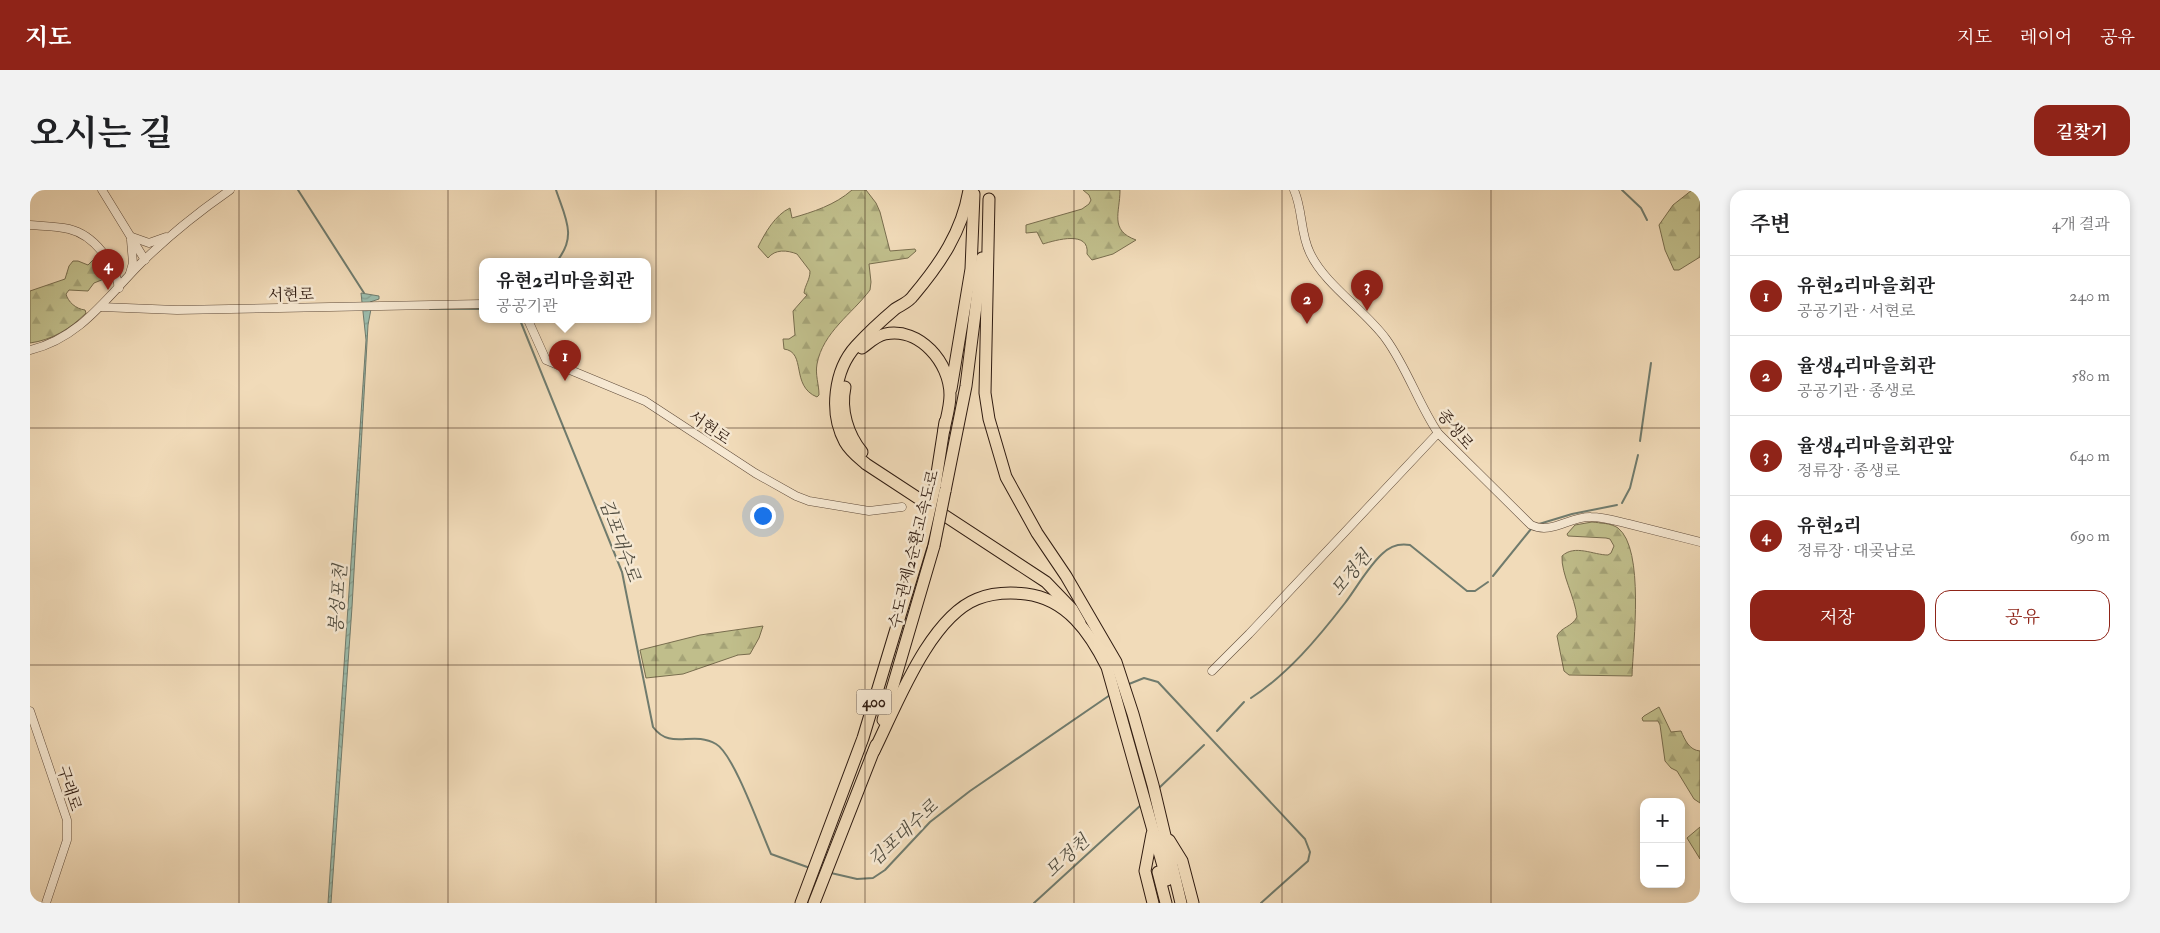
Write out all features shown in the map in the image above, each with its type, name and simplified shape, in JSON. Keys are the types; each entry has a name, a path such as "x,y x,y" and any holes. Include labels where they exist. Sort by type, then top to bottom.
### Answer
{"highway":[{"path":"969,190 957,232 942,260 912,298 896,308 865,337 846,360 840,373 836,403 840,430 846,443 866,464 1046,582 1072,609 1117,682 1133,714 1159,813 1152,871 1160,903"},
{"name":"수도권제2순환고속도로","path":"801,903 814,890 831,862 874,751 934,546 944,430 971,269 974,190"},
{"path":"989,195 985,370 988,419 1006,477 1020,504 1116,662 1122,720 1142,788 1181,903"},
{"name":"수도권제2순환고속도로","path":"814,903 819,859 862,738 940,488 966,386 989,195"},
{"path":"944,430 950,395 944,369 932,350 910,336 897,334 884,334 862,348 850,366 844,407 850,433 866,457 877,468 959,517 1044,573 1093,622"},
{"path":"874,751 929,644 940,628 964,606 976,599 998,594 1032,595 1058,606 1080,623"},
{"path":"1153,903 1145,871 1156,830"},
{"path":"1156,830 1160,879 1166,903"},
{"path":"1156,830 1173,903"},
{"path":"1156,830 1176,861 1187,903"},
{"path":"1156,830 1182,861 1193,903"}],"street":[{"path":"102,190 145,260"},
{"path":"30,350 68,335 101,307 173,233 230,190"},
{"name":"종생로","path":"1294,190 1300,207 1305,240 1316,264 1340,291 1373,322 1386,339 1397,356 1429,420 1438,433 1526,521 1536,528 1549,528 1590,516 1700,542"},
{"path":"30,225 68,229 85,237 104,254 113,269 119,288"},
{"path":"130,236 149,243 173,233"},
{"path":"129,277 134,263 130,236"},
{"name":"서현로","path":"101,307 177,310 479,304"},
{"name":"서현로","path":"529,323 546,360 645,401 691,429 724,454 783,490 809,501 869,511 902,507"},
{"path":"1212,671 1438,433"},
{"name":"구래로","path":"30,711 67,820 67,840 46,903"}],"green space":[{"path":"852,190 866,190 876,203 890,251 915,249 916,251 908,258 869,264 870,290 839,324 825,342 820,353 817,364 819,395 817,397 809,392 804,385 795,356 791,351 784,349 783,339 789,339 795,335 793,311 807,295 804,293 810,271 797,254 781,251 774,253 768,258 758,247 771,225 785,211 790,208 792,218 800,216 831,204"},
{"path":"1083,190 1120,190 1119,226 1128,236 1136,240 1113,254 1092,260 1087,254 1087,247 1078,239 1063,239 1043,244 1037,232 1026,233 1026,225 1082,209 1089,204 1091,200 1089,195"},
{"path":"1692,190 1700,190 1700,257 1679,270 1674,270 1665,250 1659,225 1673,205"},
{"path":"100,257 109,269 109,277 94,283 88,291 69,290 66,294 73,305 85,310 86,313 60,333 38,342 30,343 30,291 65,279 69,266 73,261 88,265 95,258"},
{"path":"1592,522 1609,524 1618,528 1626,539 1632,555 1636,598 1632,676 1569,675 1564,671 1557,636 1577,617 1562,563 1562,556 1578,550 1608,555 1614,546 1610,539 1606,538 1568,536 1567,534 1575,525"},
{"path":"763,626 750,654 738,655 683,674 646,678 640,650 700,635"},
{"path":"1659,707 1671,732 1681,731 1690,747 1700,751 1700,803 1694,799 1677,771 1671,768 1665,761 1658,721 1643,721 1642,718 1644,716"},
{"path":"1700,827 1700,859 1687,838"}],"water":[{"path":"361,293 379,296 379,299 370,302 371,309 368,325 352,607 331,903 328,903 366,340"}],"waterway":[{"path":"298,190 364,293"},
{"path":"556,190 568,227 567,244 559,258"},
{"name":"모정천","path":"1622,190 1641,208 1647,220"},
{"name":"김포대수로","path":"430,309 479,309"},
{"name":"김포대수로","path":"521,323 622,572 653,727 667,738 699,739 716,744 731,762 739,777 771,854 810,868"},
{"name":"모정천","path":"1640,441 1651,363"},
{"name":"모정천","path":"1622,503 1630,488 1638,455"},
{"name":"모정천","path":"1539,524 1572,514 1617,505"},
{"name":"모정천","path":"1493,576 1531,529"},
{"name":"모정천","path":"1251,698 1302,655 1335,616 1372,565 1391,547 1402,544 1410,545 1467,591 1475,591 1488,582"},
{"name":"김포대수로","path":"1129,684 1144,678 1158,682 1305,839 1310,852 1308,861 1261,903"},
{"name":"김포대수로","path":"831,873 857,879 873,878 885,870 930,822 970,791 1110,695"},
{"name":"모정천","path":"1217,731 1244,702"},
{"name":"모정천","path":"1159,788 1204,745"},
{"name":"모정천","path":"1034,903 1141,805"}],"place":[{"name":"유현2리","path":"108,290"},
{"name":"율생4리마을회관앞","path":"1367,311"},
{"name":"율생4리마을회관","path":"1307,324"},
{"name":"유현2리마을회관","path":"565,381"}],"water label":[{"name":"봉성포천","path":"338,599"}]}
